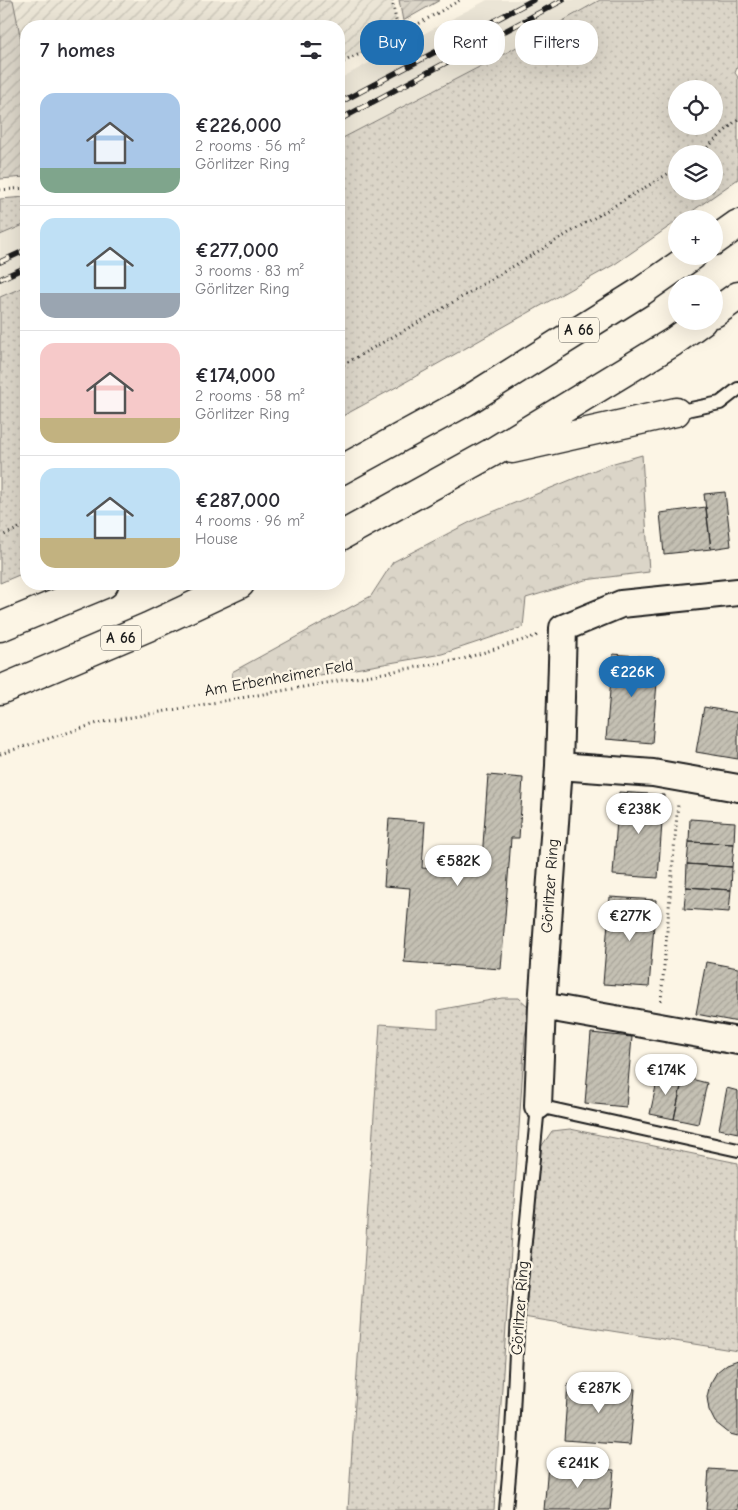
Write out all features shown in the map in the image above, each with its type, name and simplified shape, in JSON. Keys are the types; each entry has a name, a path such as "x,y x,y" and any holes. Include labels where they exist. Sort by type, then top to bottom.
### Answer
{"highway":[{"path":"723,235 738,224"},
{"name":"A 66","path":"345,468 465,402 642,291 679,265"},
{"path":"723,307 738,296"},
{"path":"345,534 491,454 690,330"},
{"path":"491,454 676,412"},
{"path":"0,628 90,590"},
{"name":"A 66","path":"0,690 148,627 227,590"}],"street":[{"path":"563,628 621,604 738,592"},
{"name":"Görlitzer Ring","path":"538,1106 542,1006 558,766 563,628"},
{"path":"558,766 652,773 738,788"},
{"path":"542,1006 738,1041"}],"lane":[{"path":"676,412 720,403 738,390"},
{"path":"538,1106 738,1150"},
{"name":"Görlitzer Ring","path":"506,1510 518,1314 538,1106"}],"path":[{"path":"392,0 396,20"},
{"path":"424,21 460,0"},
{"path":"345,61 360,54"},
{"path":"710,145 738,119"},
{"path":"345,364 435,313 668,174"},
{"path":"0,190 20,188"},
{"path":"0,537 20,528"},
{"name":"Am Erbenheimer Feld","path":"0,754 98,723 463,659 563,628"},
{"path":"659,1027 680,778"}],"shaded area":[{"path":"12,0 392,0 396,20 360,20 360,54 345,61 345,20 20,20 20,41"},
{"path":"487,0 600,0 565,20 515,20 515,48 506,53 505,20 450,20"},
{"path":"434,28 434,65 483,65 345,137 345,76 365,65 424,65 424,34"},
{"path":"20,227 20,289 0,297 0,235"}],"green space":[{"path":"0,0 13,0 20,35 20,177 0,179"},
{"path":"399,0 440,0 405,20 403,20"},
{"path":"600,0 738,0 738,65 735,73 738,77 738,179 723,190 723,145 668,145 668,200 708,200 694,210 668,210 668,228 615,264 345,415 345,137 483,65 505,65 505,54 515,48 515,65 598,65 598,20 565,20"},
{"path":"20,197 20,227 0,235 0,199"},
{"path":"20,289 20,575 0,583 0,297"},
{"path":"642,455 649,572 585,580 526,598 523,627 442,654 233,690 232,672 371,596 393,562 478,518 607,465"},
{"path":"502,998 519,998 531,1009 525,1036 494,1510 348,1510 380,1024 438,1028 438,1010"},
{"path":"570,1129 738,1163 738,1351 523,1317 541,1147 552,1131"}],"building":[{"path":"725,492 731,546 711,549 704,494"},
{"path":"706,507 711,549 664,554 660,513"},
{"path":"613,654 659,658 652,743 606,739"},
{"path":"704,707 738,713 738,759 696,752"},
{"path":"488,775 523,778 519,838 511,838 501,969 404,962 410,888 384,886 389,819 425,822 422,868 481,873"},
{"path":"619,792 664,795 658,878 613,875"},
{"path":"690,819 735,822 734,844 689,842"},
{"path":"689,842 734,844 732,867 687,864"},
{"path":"687,864 732,867 731,890 686,887"},
{"path":"686,887 731,890 729,912 684,909"},
{"path":"610,897 656,900 649,987 603,984"},
{"path":"706,962 738,968 738,1022 696,1014"},
{"path":"591,1033 632,1037 626,1107 585,1103"},
{"path":"659,1072 683,1077 674,1119 650,1114"},
{"path":"683,1077 707,1083 698,1124 674,1119"},
{"path":"727,1088 738,1091 738,1133 719,1129"},
{"path":"738,1360 738,1436 730,1434 715,1422 709,1410 707,1397 710,1384 717,1372 727,1364"},
{"path":"568,1384 635,1389 630,1445 564,1440"},
{"path":"548,1465 614,1470 610,1510 544,1510"},
{"path":"709,1469 738,1471 738,1510 706,1510"}],"railway":[{"path":"345,100 533,0"},
{"path":"345,117 563,0"},
{"path":"0,262 20,253"},
{"path":"0,279 20,270"}]}
